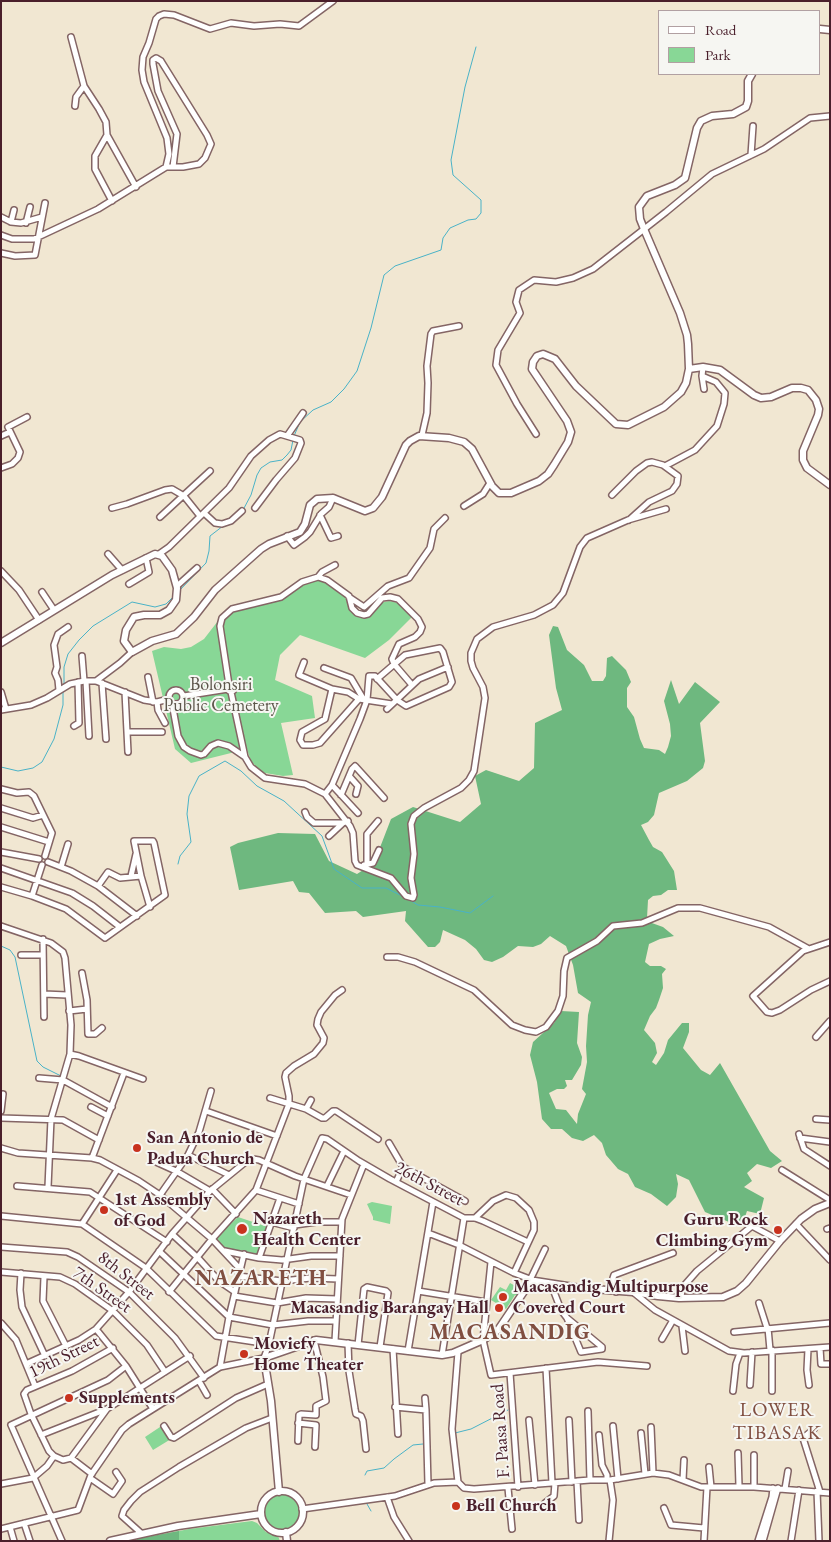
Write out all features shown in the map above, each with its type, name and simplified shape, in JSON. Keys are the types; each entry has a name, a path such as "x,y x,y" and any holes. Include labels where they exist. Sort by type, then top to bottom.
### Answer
{"main road":[{"path":"1,643 122,570 155,554 159,554 170,566 177,590 174,603 164,613 137,616 131,620 126,630 124,641 132,652 152,641 180,632 223,582 269,544 300,532 310,505 314,501 323,497 333,498 360,510 365,511 373,508 382,497 406,445 422,435 464,442 472,449 490,483 499,492 511,494 538,481 548,474 568,442 571,432 567,421 532,369 533,362 537,356 543,354 555,359 580,390 608,418 620,425 633,423 668,404 683,390 689,369 687,335 644,229 639,212 640,204 652,193 675,186 683,181 699,123 707,117 733,114 746,107 748,101 748,81 751,75"},
{"path":"689,369 703,367 720,370 754,395 762,398 771,397 792,388 801,388 812,394 819,409 803,451 803,460 807,468 830,484"},
{"path":"279,1492 264,1358 314,1340 442,1355 458,1352 483,1340 502,1326 533,1281 681,1298 723,1297 737,1291 746,1283 796,1224 810,1212 829,1204"},
{"path":"284,1491 293,1495 300,1502 302,1509 302,1518 299,1524 294,1529 286,1532 276,1532 268,1528 264,1524 261,1514 264,1500 269,1496 284,1491"},
{"path":"110,1541 141,1533 261,1514"},
{"path":"286,1532 287,1541"}],"street":[{"path":"166,167 169,154 167,138 144,82 142,70 143,57 157,17 166,14 210,29 231,23 254,26 280,24 299,26 306,23 333,1"},
{"path":"71,37 84,86 106,122 107,135 136,187"},
{"path":"1,235 14,239 33,240 77,220 112,201 166,167 188,167 199,164 205,158 211,144 207,135 161,61 156,58 153,60 153,64 158,91 178,137 173,166"},
{"path":"75,106 76,97 84,86"},
{"path":"536,434 496,366 498,350 520,313 516,302 519,290 534,280 556,282 584,274 593,269 712,174 774,143 810,118 830,116"},
{"path":"751,155 753,126"},
{"path":"107,135 95,156 95,170 112,201"},
{"path":"1,253 15,256 34,256 36,254 45,203"},
{"path":"26,223 30,207"},
{"path":"11,222 14,210"},
{"path":"1,217 11,222 26,223 42,218"},
{"path":"422,435 427,413 427,360 431,334 433,331 459,326"},
{"path":"703,367 704,389"},
{"path":"665,466 695,450 717,426 724,404 725,393 716,382 702,376"},
{"path":"291,437 303,413"},
{"path":"1,468 12,464 18,458 20,452 8,427 27,417"},
{"path":"1,436 10,432"},
{"path":"159,554 169,547 229,488 251,456 269,440 278,435 300,440 302,443 295,458 254,508"},
{"path":"612,495 636,471 647,463 652,462 665,466 678,476 677,484 669,493 649,502 628,520"},
{"path":"160,517 210,471"},
{"path":"464,506 483,494 490,483"},
{"path":"112,508 169,488 184,496 202,514 216,523 222,524 231,521 242,511"},
{"path":"287,536 293,544 296,544 310,532 320,515 329,507 333,498"},
{"path":"335,565 322,572 318,577 302,582 281,597 232,609 222,618 220,626 230,689 245,757 253,770 266,778 305,784 325,794 353,833 355,861 359,866 392,878 406,896 413,898 411,884 414,854 411,824 414,816 424,808 461,788 474,771 485,698 483,686 472,668 471,661 471,653 477,639 493,627 534,614 553,605 563,593 582,542 592,535 628,520 666,509"},
{"path":"320,515 331,538 338,536"},
{"path":"318,577 327,580 364,607 388,586 409,578 430,548 434,529 444,518"},
{"path":"108,554 122,570"},
{"path":"129,584 149,572 146,558"},
{"path":"177,590 197,568"},
{"path":"1,571 19,590 39,620"},
{"path":"42,592 54,610"},
{"path":"349,596 352,608 357,613 364,615 370,612 382,598 398,599 420,621 422,629 418,634 397,646 392,659 412,685"},
{"path":"62,688 55,673 57,667 54,645 58,634 68,626"},
{"path":"325,794 332,785 363,700 368,677 372,675 397,700 403,705 408,706 449,687 452,682 444,652 440,648 411,652 401,657 377,679"},
{"path":"99,682 132,652"},
{"path":"82,656 89,736"},
{"path":"304,662 299,675 332,689 348,692 363,700 390,706 424,676 448,667"},
{"path":"324,668 351,678 363,700"},
{"path":"148,677 155,702 165,723"},
{"path":"1,692 4,710 32,705 62,688 83,681 99,682 155,702 171,701 180,704 184,696"},
{"path":"74,726 79,722 83,681"},
{"path":"99,682 106,740"},
{"path":"184,696 230,689"},
{"path":"332,689 325,719 302,733 301,742 303,745 314,745 320,742 363,700"},
{"path":"184,696 181,691 174,690 170,694 181,742 190,751 201,755 211,746 218,743 229,746 245,757"},
{"path":"125,692 128,752"},
{"path":"126,732 162,732"},
{"path":"341,795 350,777 352,768 355,766 384,798"},
{"path":"350,777 358,786 356,794"},
{"path":"332,785 358,813"},
{"path":"1,789 33,794 52,833 32,896"},
{"path":"1,808 33,818 43,815"},
{"path":"305,812 307,817 314,823 345,822"},
{"path":"368,864 367,834 378,821"},
{"path":"329,836 345,822"},
{"path":"1,827 49,842"},
{"path":"1,887 66,909 104,938 136,916 150,906 166,894 154,843 134,841 141,876 150,906"},
{"path":"61,867 68,844"},
{"path":"359,866 373,863 379,850"},
{"path":"131,876 136,851"},
{"path":"1,852 61,867 98,886 136,916"},
{"path":"1,868 80,898 120,926"},
{"path":"98,886 108,872 120,878 141,876"},
{"path":"387,958 398,957 415,962 474,990 512,1025 536,1032 546,1027 558,1011 563,996 564,971 567,958 598,941 613,926 642,923 678,908 700,908 769,927 807,948"},
{"path":"1,926 54,944 63,952 66,963 70,1054 51,1119 48,1188"},
{"path":"43,939 44,1017"},
{"path":"830,942 822,946 807,948 753,996 767,1012 772,1013 830,981"},
{"path":"21,955 42,955"},
{"path":"82,973 89,1035 96,1034 102,1028"},
{"path":"169,1292 256,1190 289,1104 286,1073 314,1054 323,1043 324,1038 317,1025 318,1019 335,994 342,990"},
{"path":"44,994 67,995"},
{"path":"69,1011 87,1009"},
{"path":"816,1037 830,1021"},
{"path":"70,1054 143,1079"},
{"path":"92,1158 124,1073"},
{"path":"39,1078 63,1080 112,1107"},
{"path":"160,1195 188,1155 199,1132 211,1091"},
{"path":"1,1111 3,1094"},
{"path":"270,1098 306,1109 322,1118 336,1111 378,1139"},
{"path":"306,1109 311,1100"},
{"path":"91,1107 108,1116"},
{"path":"206,1111 277,1136"},
{"path":"1,1118 63,1120 99,1140"},
{"path":"816,1118 830,1120"},
{"path":"830,1142 800,1136 806,1150 830,1166"},
{"name":"26th Street","path":"304,1179 320,1140 323,1138 364,1164 464,1218 475,1218 528,1242"},
{"path":"389,1143 404,1167 465,1201"},
{"path":"1,1148 18,1153 92,1158 139,1181 188,1217 240,1269"},
{"path":"327,1186 344,1151"},
{"path":"188,1155 229,1175"},
{"path":"26,1364 96,1330 129,1292 172,1234 211,1190 250,1160 256,1159 304,1179 351,1195"},
{"path":"154,1160 211,1190 236,1214"},
{"path":"335,1341 341,1222 364,1164"},
{"path":"396,1182 404,1167"},
{"path":"82,1224 116,1170"},
{"path":"782,1170 829,1204"},
{"path":"1,1529 79,1509 91,1476 122,1430 129,1424 220,1367 264,1358 269,1344 288,1260 304,1179"},
{"path":"17,1186 84,1190 90,1192 167,1242"},
{"path":"256,1190 299,1204"},
{"path":"475,1218 485,1207 506,1195 516,1198 529,1210 534,1222 534,1230 514,1273"},
{"path":"259,1258 280,1198"},
{"path":"408,1351 433,1202"},
{"path":"1,1216 82,1224 146,1268 216,1336 269,1344"},
{"path":"442,1355 464,1218"},
{"path":"271,1222 295,1226 316,1222 341,1222"},
{"path":"796,1224 830,1260"},
{"path":"681,1298 682,1288 697,1272 752,1226 780,1241"},
{"path":"428,1233 533,1281 545,1249"},
{"path":"172,1234 234,1294 277,1303 306,1298 337,1299"},
{"name":"8th Street","path":"1,1247 67,1252 78,1257 129,1292 176,1338 190,1356 208,1395"},
{"path":"159,1251 229,1317 273,1325 308,1320 336,1321"},
{"path":"224,1251 259,1258 288,1260 311,1256 340,1256"},
{"path":"616,1292 614,1275 673,1253"},
{"path":"220,1367 229,1317 244,1254"},
{"path":"491,1262 483,1340 491,1375 598,1362 647,1366"},
{"name":"7th Street","path":"1,1272 60,1278 72,1282 113,1311 147,1345 165,1372"},
{"path":"21,1273 22,1307 45,1356"},
{"path":"238,1276 282,1281 311,1278 338,1279"},
{"path":"44,1277 43,1301 66,1346"},
{"path":"551,1284 561,1310 567,1318 602,1349 581,1352 567,1318"},
{"path":"358,1345 364,1289 378,1289 388,1293 380,1347"},
{"path":"418,1291 486,1302"},
{"path":"633,1292 655,1310 729,1351 740,1353 830,1347"},
{"path":"759,1303 768,1328 771,1350 772,1391"},
{"path":"662,1339 673,1320"},
{"path":"734,1332 830,1323"},
{"path":"1,1324 16,1340 35,1386"},
{"path":"682,1326 685,1351"},
{"path":"96,1330 113,1348 154,1408"},
{"path":"298,1441 299,1415 316,1416 316,1406 325,1402 326,1399 314,1340"},
{"path":"348,1343 349,1371 356,1412 362,1418 364,1426 366,1449"},
{"name":"19th Street","path":"31,1414 24,1392 72,1371 113,1348"},
{"path":"820,1348 821,1364 830,1364"},
{"path":"393,1349 398,1434"},
{"path":"808,1349 807,1370 809,1385"},
{"path":"458,1352 452,1429 458,1482 464,1488 474,1490 590,1480 618,1480 653,1473 683,1480 696,1487 739,1486 830,1493"},
{"path":"750,1385 752,1352"},
{"path":"733,1391 736,1364 740,1353"},
{"path":"41,1435 107,1409 190,1356"},
{"path":"62,1541 11,1425 31,1414 108,1380 126,1366"},
{"path":"545,1503 554,1496 546,1368"},
{"name":"F. Paasa Road","path":"510,1373 518,1487"},
{"path":"164,1426 173,1438 236,1398 268,1384"},
{"path":"425,1398 428,1484"},
{"path":"395,1407 426,1410"},
{"path":"31,1414 54,1456 65,1460 71,1458 107,1409"},
{"path":"588,1411 590,1480"},
{"path":"141,1533 122,1516 131,1501 145,1489 188,1462 246,1428 272,1418"},
{"path":"529,1420 535,1485"},
{"path":"569,1420 579,1520"},
{"path":"298,1423 316,1425 314,1447"},
{"path":"613,1426 618,1480"},
{"path":"651,1427 653,1473"},
{"path":"814,1429 803,1438 818,1492 819,1541"},
{"path":"641,1433 646,1474"},
{"path":"600,1436 602,1465 609,1480 613,1500 609,1541"},
{"path":"738,1453 739,1486"},
{"path":"754,1454 754,1487"},
{"path":"1,1484 33,1478 47,1466 54,1456"},
{"path":"71,1458 113,1494 122,1481 116,1472"},
{"path":"683,1480 684,1460"},
{"path":"704,1541 709,1467"},
{"path":"785,1489 788,1471"},
{"path":"302,1509 387,1497 407,1493 428,1484 439,1482 458,1482"},
{"path":"508,1488 512,1529"},
{"path":"761,1540 775,1488"},
{"path":"791,1541 799,1490"},
{"path":"387,1497 394,1517 409,1541"},
{"path":"664,1508 671,1525 704,1528"},
{"path":"24,1523 30,1541"},
{"path":"10,1527 14,1541"}],"green space":[{"name":"Bolonsiri Public Cemetery","path":"312,576 319,576 345,595 349,608 355,615 364,617 380,603 389,601 398,603 412,617 389,640 365,658 300,635 280,655 275,680 312,696 315,718 281,723 293,775 283,776 259,770 251,761 247,749 191,763 175,749 152,651 164,647 181,649 191,647 204,639 228,608 243,603 277,597 293,584"},
{"path":"553,626 558,627 567,650 584,665 592,681 603,681 606,676 607,658 612,656 626,670 631,682 627,688 627,707 634,717 644,748 659,750 665,754 668,747 671,736 670,724 664,701 671,680 679,704 695,682 720,702 700,723 705,761 703,768 687,781 659,793 654,815 648,822 641,825 653,847 662,852 674,871 677,890 668,890 648,900 647,918 649,922 663,927 674,936 649,944 645,962 650,966 661,966 666,969 662,974 663,988 659,1000 644,1030 655,1043 657,1053 652,1062 656,1065 664,1053 668,1040 682,1023 689,1023 689,1032 683,1048 701,1070 710,1075 720,1063 770,1151 782,1161 771,1168 757,1164 747,1173 752,1181 744,1187 764,1198 760,1214 747,1211 743,1223 729,1222 705,1212 689,1180 676,1174 678,1184 676,1197 667,1206 651,1194 635,1187 628,1174 618,1169 606,1155 602,1143 594,1135 583,1141 572,1138 562,1129 551,1129 542,1119 537,1082 530,1055 533,1042 554,1023 561,1011 579,1012 577,1043 582,1057 581,1065 572,1080 565,1080 567,1086 564,1089 557,1089 549,1093 556,1109 566,1110 577,1124 578,1114 586,1094 582,1089 587,1062 588,1015 591,1002 578,993 573,965 566,946 550,936 541,944 533,947 518,946 503,957 492,962 484,960 476,949 465,940 443,930 440,942 435,947 428,947 405,921 406,911 363,917 356,911 325,913 309,893 299,892 293,881 239,890 230,847 238,843 278,833 315,834 329,861 357,874 374,863 391,819 413,807 460,822 481,804 475,776 486,770 519,781 534,768 535,723 562,710 556,688 549,635"},
{"path":"372,1202 392,1206 390,1224 373,1220 367,1204"},
{"path":"238,1217 268,1227 258,1255 224,1249 214,1239"},
{"name":"Macasandig Multipurpose Covered Court","path":"510,1283 521,1289 506,1309 491,1300 500,1287 506,1290"},
{"path":"163,1425 171,1439 153,1450 145,1437"},
{"path":"282,1494 289,1495 295,1499 299,1505 299,1519 295,1525 289,1529 282,1530 275,1529 269,1525 265,1519 264,1512 265,1505 269,1499 275,1495"},
{"path":"252,1521 257,1523 266,1532 278,1536 280,1541 130,1541 189,1529"},
{"path":"179,1531 179,1541 130,1541 141,1538"}],"waterway":[{"path":"294,436 300,422 313,410 331,402 344,389 357,371 371,328 384,275 395,266 441,250 443,238 450,228 468,220 476,219 481,213 481,200 453,175 451,160 465,87 476,47"},
{"path":"243,510 261,468 270,462 282,460 291,450 293,440"},
{"path":"180,590 206,563 210,536 223,526"},
{"path":"64,686 64,667 68,654 93,626 132,602 155,607 166,604 174,596"},
{"path":"1,767 18,771 33,768 42,762 54,739 63,705 63,690"},
{"path":"178,864 180,856 191,842 187,814 189,796 199,776 225,761 241,771 257,786 284,801 322,836 334,869 362,888 386,888 402,896"},
{"path":"408,899 418,905 470,913 493,896"},
{"path":"1,946 10,950 15,957 37,1061 43,1067 61,1076"},
{"path":"455,1433 471,1429 508,1410"},
{"path":"365,1475 367,1471 384,1468 413,1445 423,1444"},
{"path":"367,1504 371,1511"}],"place":[{"name":"San Antonio de Padua Church","path":"137,1148"},
{"name":"1st Assembly of God","path":"104,1210"},
{"name":"Nazareth Health Center","path":"242,1229"},
{"name":"Guru Rock Climbing Gym","path":"778,1230"},
{"name":"Macasandig Multipurpose Covered Court","path":"503,1297"},
{"name":"Macasandig Barangay Hall","path":"499,1308"},
{"name":"Moviefy Home Theater","path":"244,1354"},
{"name":"Supplements","path":"69,1398"},
{"name":"Bell Church","path":"456,1506"}],"district":[{"name":"NAZARETH","path":"261,1279"},
{"name":"MACASANDIG","path":"510,1333"},
{"name":"LOWER TIBASAK","path":"777,1422"}]}
